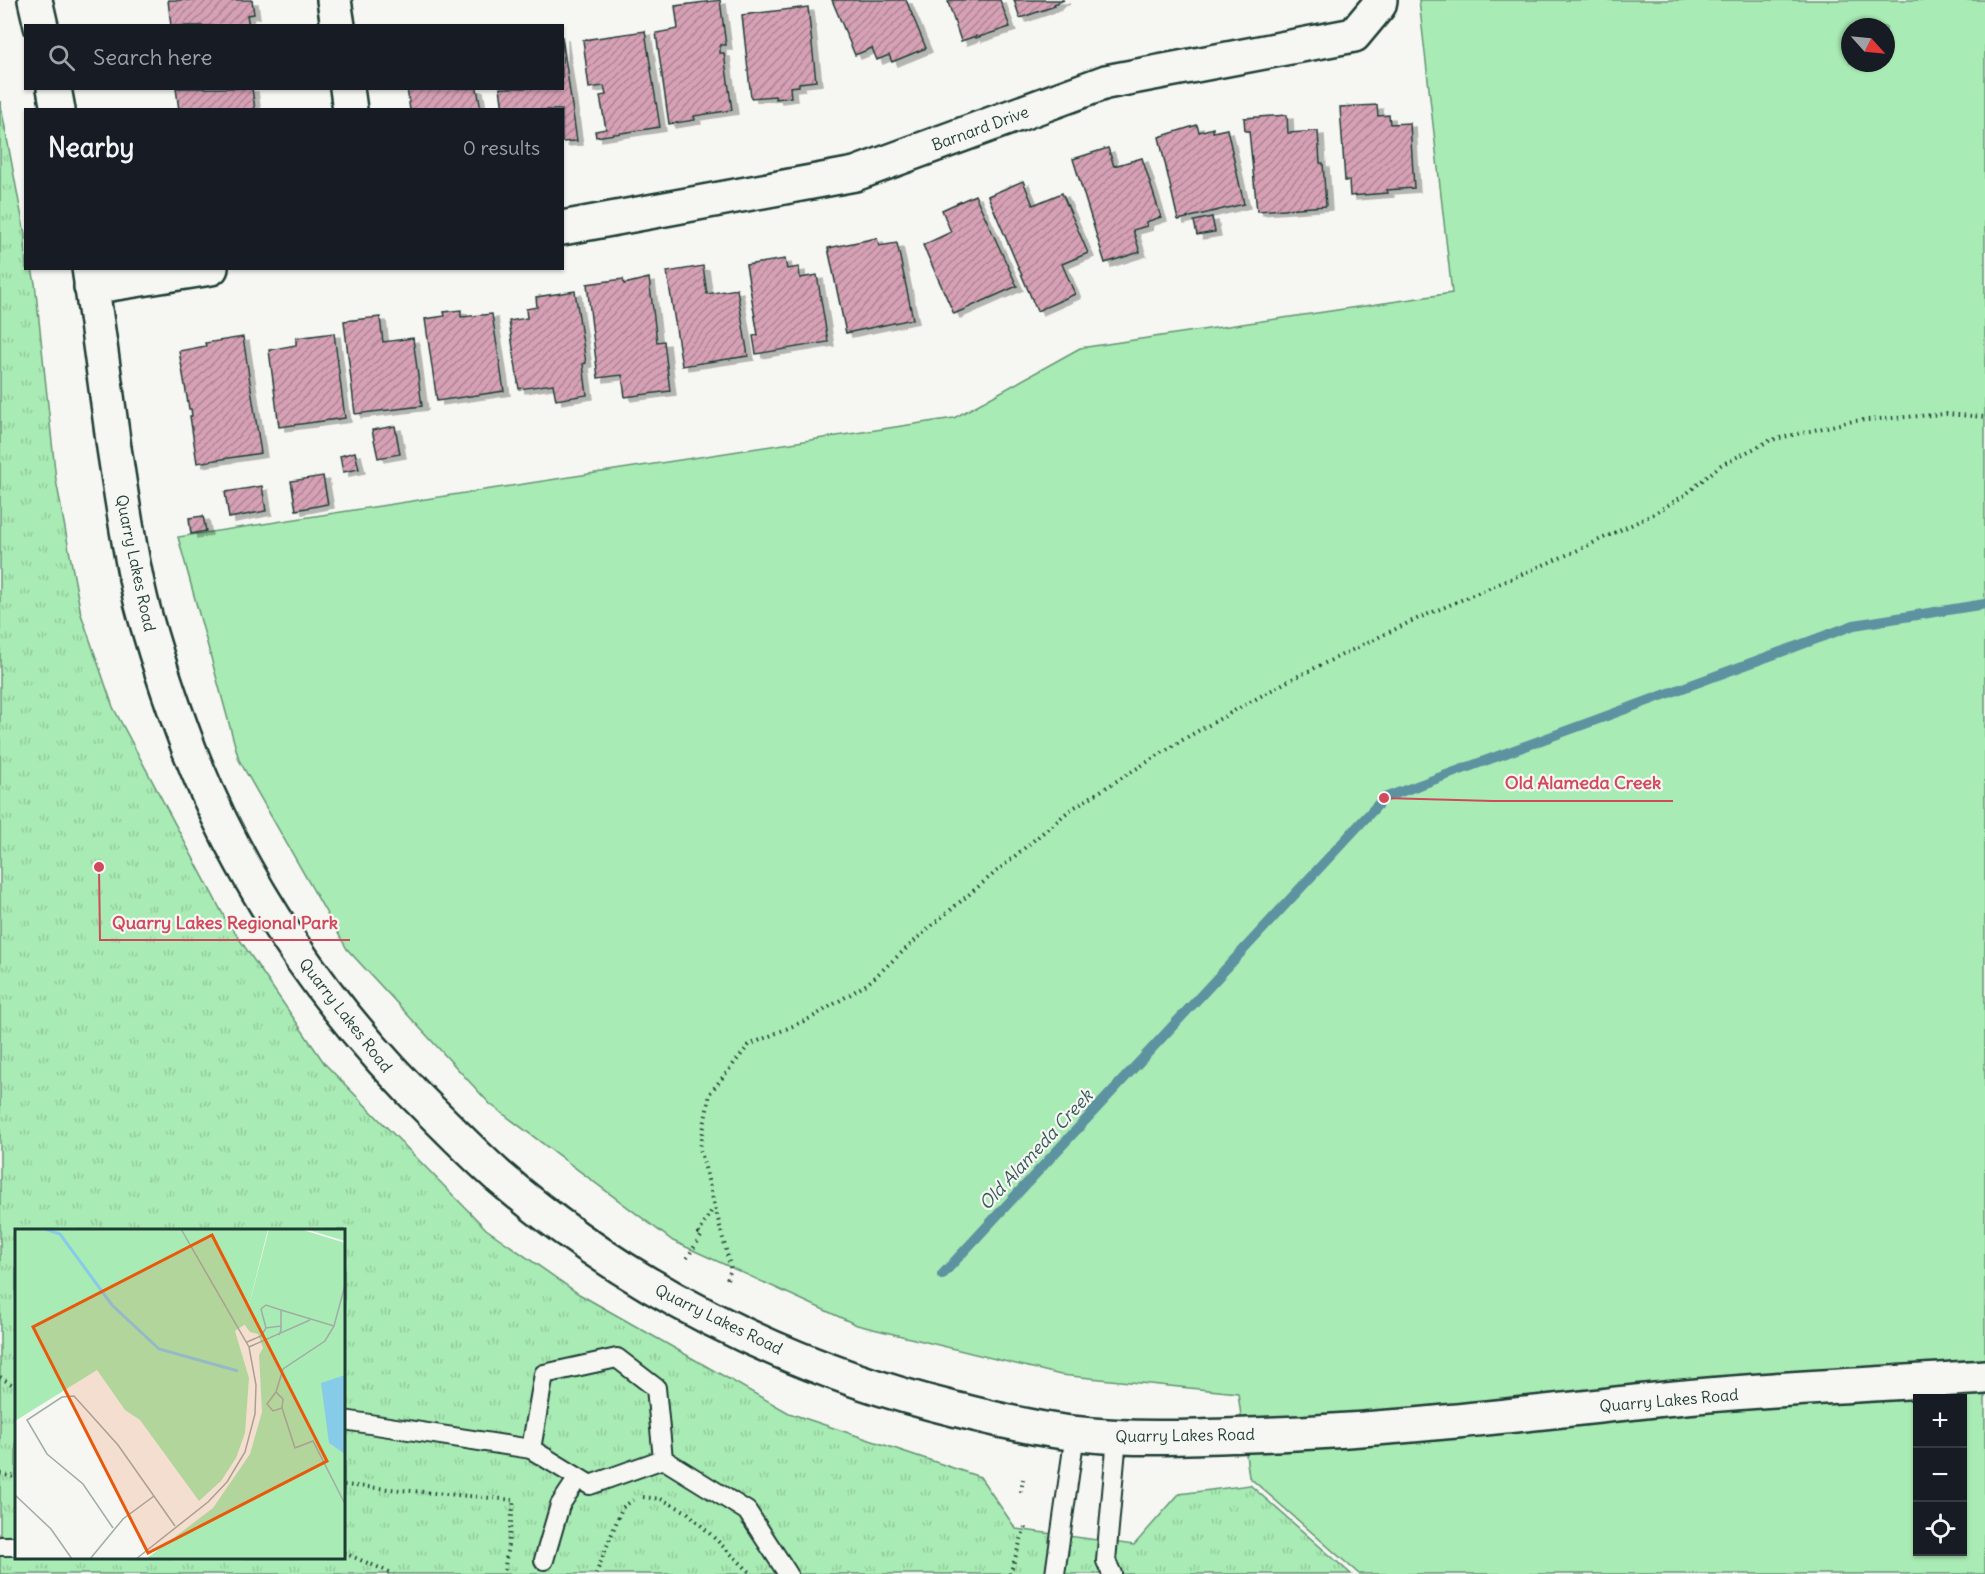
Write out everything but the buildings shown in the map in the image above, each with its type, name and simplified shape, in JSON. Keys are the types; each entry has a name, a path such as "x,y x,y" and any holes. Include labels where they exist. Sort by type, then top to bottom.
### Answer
{"street":[{"path":"35,0 41,24"},
{"path":"334,0 338,24"},
{"name":"Barnard Drive","path":"564,228 855,174 1106,82 1354,36 1379,5 1380,0"},
{"path":"54,90 58,108"},
{"path":"347,90 350,108"},
{"path":"90,278 188,270"},
{"name":"Quarry Lakes Road","path":"90,278 126,526 141,602 163,675 213,806 277,923 318,983 357,1034 400,1082 494,1172 583,1241 630,1273 679,1301 783,1352 897,1395 1022,1425 1075,1434 1155,1438 1325,1433 1665,1399 1985,1377"}],"lane":[{"path":"531,1449 544,1374 616,1358 656,1388 663,1460"},
{"path":"345,1420 531,1449 590,1485 663,1460"},
{"path":"1055,1574 1075,1434"},
{"path":"1112,1574 1106,1561 1117,1437"},
{"path":"663,1460 747,1511 788,1574"},
{"path":"544,1560 560,1505 578,1478"}],"path":[{"path":"727,1279 731,1270 700,1148 710,1093 749,1045 811,1018 867,984 930,927 1070,810 1179,742 1288,681 1412,621 1576,551 1650,516 1685,495 1721,465 1771,440 1853,421 1946,414 1985,417"},
{"path":"687,1258 702,1235 699,1233 702,1226 714,1208"},
{"path":"0,1377 15,1386"},
{"path":"0,1474 15,1477"},
{"path":"1021,1492 1023,1479"},
{"path":"345,1485 514,1500 504,1574"},
{"path":"596,1574 622,1508 639,1496 661,1499 687,1512 752,1574"},
{"path":"1010,1574 1025,1527"},
{"path":"345,1553 394,1574"}],"green space":[{"path":"1419,0 1985,0 1985,1574 1359,1574 1249,1477 1238,1393 1061,1375 857,1325 673,1241 490,1104 347,949 239,760 178,537 954,418 1080,348 1452,293"},
{"path":"0,101 24,229 24,270 32,270 35,283 56,480 81,614 113,707 225,918 325,1064 486,1229 579,1294 789,1413 980,1477 1016,1529 1134,1545 1179,1494 1250,1485 1351,1574 0,1574"}],"waterway":[{"name":"Old Alameda Creek","path":"942,1275 1384,798 1854,625 1985,604"}],"place":[{"name":"Old Alameda Creek","path":"1384,798"},
{"name":"Quarry Lakes Regional Park","path":"99,867"}]}
